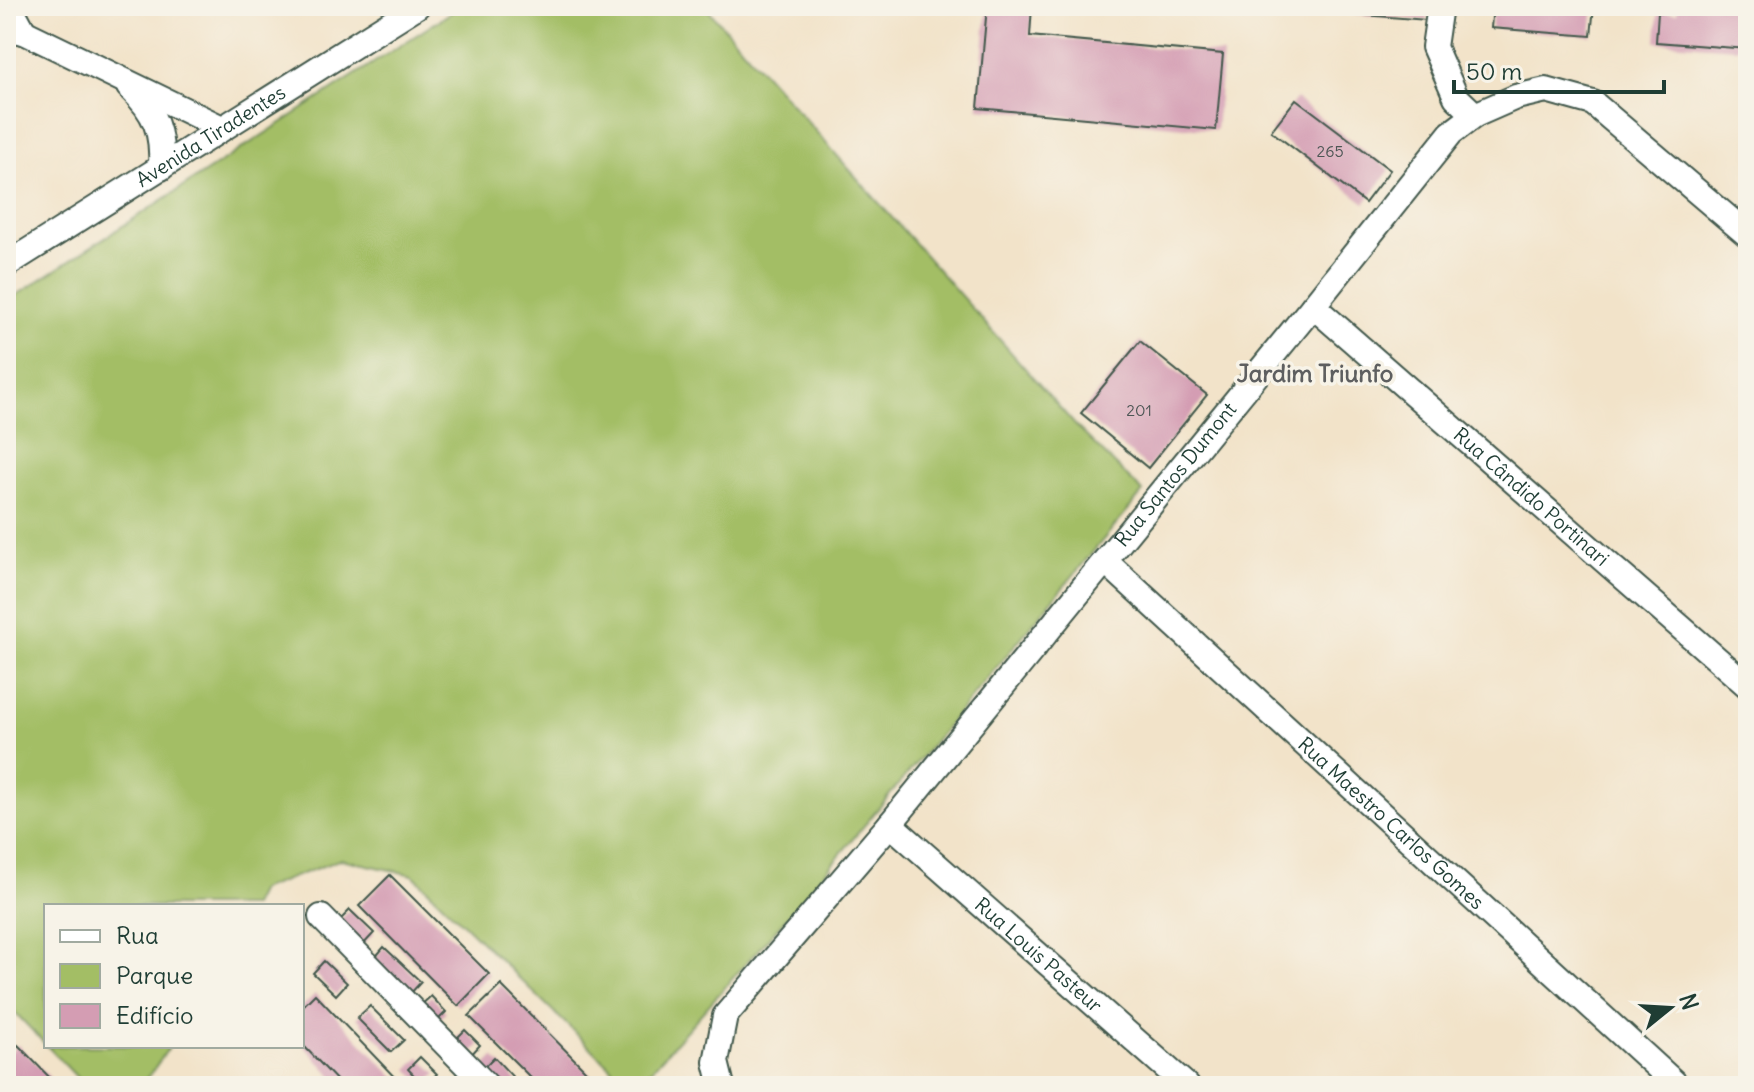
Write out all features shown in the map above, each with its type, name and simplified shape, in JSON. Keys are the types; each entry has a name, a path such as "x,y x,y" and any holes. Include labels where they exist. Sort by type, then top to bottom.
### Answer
{"street":[{"path":"10,6 15,30 116,75 222,128"},
{"name":"Avenida Tiradentes","path":"6,265 417,6"},
{"path":"1440,6 1434,47 1456,97 1475,115"},
{"path":"116,75 146,104 162,138 161,168"},
{"name":"Rua Santos Dumont","path":"722,1086 716,1062 725,1016 890,824 1451,133 1475,115 1516,97 1546,90 1593,103 1748,235"},
{"name":"Rua Cândido Portinari","path":"1313,306 1748,686"},
{"name":"Rua Maestro Carlos Gomes","path":"1105,561 1678,1086"},
{"name":"Rua Louis Pasteur","path":"890,824 1187,1086"},
{"path":"321,917 487,1086"}],"green space":[{"path":"461,6 705,6 1076,426 1143,492 796,907 637,1086 630,1086 413,875 341,859 260,890 253,904 44,904 44,1043 6,1003 6,302"},
{"path":"49,1048 169,1048 142,1086 85,1086"}],"building":[{"path":"987,6 1032,6 1030,36 1223,54 1216,130 978,108"},
{"path":"1327,6 1428,6 1427,20 1326,12"},
{"path":"1493,6 1594,6 1591,36 1491,28"},
{"path":"1678,6 1744,6 1743,18 1748,19 1748,49 1656,42 1658,12 1677,13"},
{"path":"1296,99 1390,170 1365,203 1271,131"},
{"path":"1140,341 1207,395 1148,468 1081,413"},
{"path":"390,875 489,974 458,1006 359,906"},
{"path":"350,910 374,933 361,947 337,923"},
{"path":"384,947 421,982 408,996 372,961"},
{"path":"324,961 347,983 336,995 313,973"},
{"path":"501,985 595,1080 589,1086 539,1086 469,1016"},
{"path":"315,994 403,1086 342,1086 304,1046 304,1005"},
{"path":"431,996 446,1012 435,1023 419,1007"},
{"path":"370,1006 404,1040 391,1052 357,1018"},
{"path":"465,1030 480,1045 469,1057 454,1041"},
{"path":"18,1045 58,1086 6,1086 6,1056"},
{"path":"420,1057 437,1074 424,1086 408,1069"},
{"path":"494,1057 521,1086 496,1086 481,1070"}],"district":[{"name":"Jardim Triunfo","path":"1315,374"}]}
